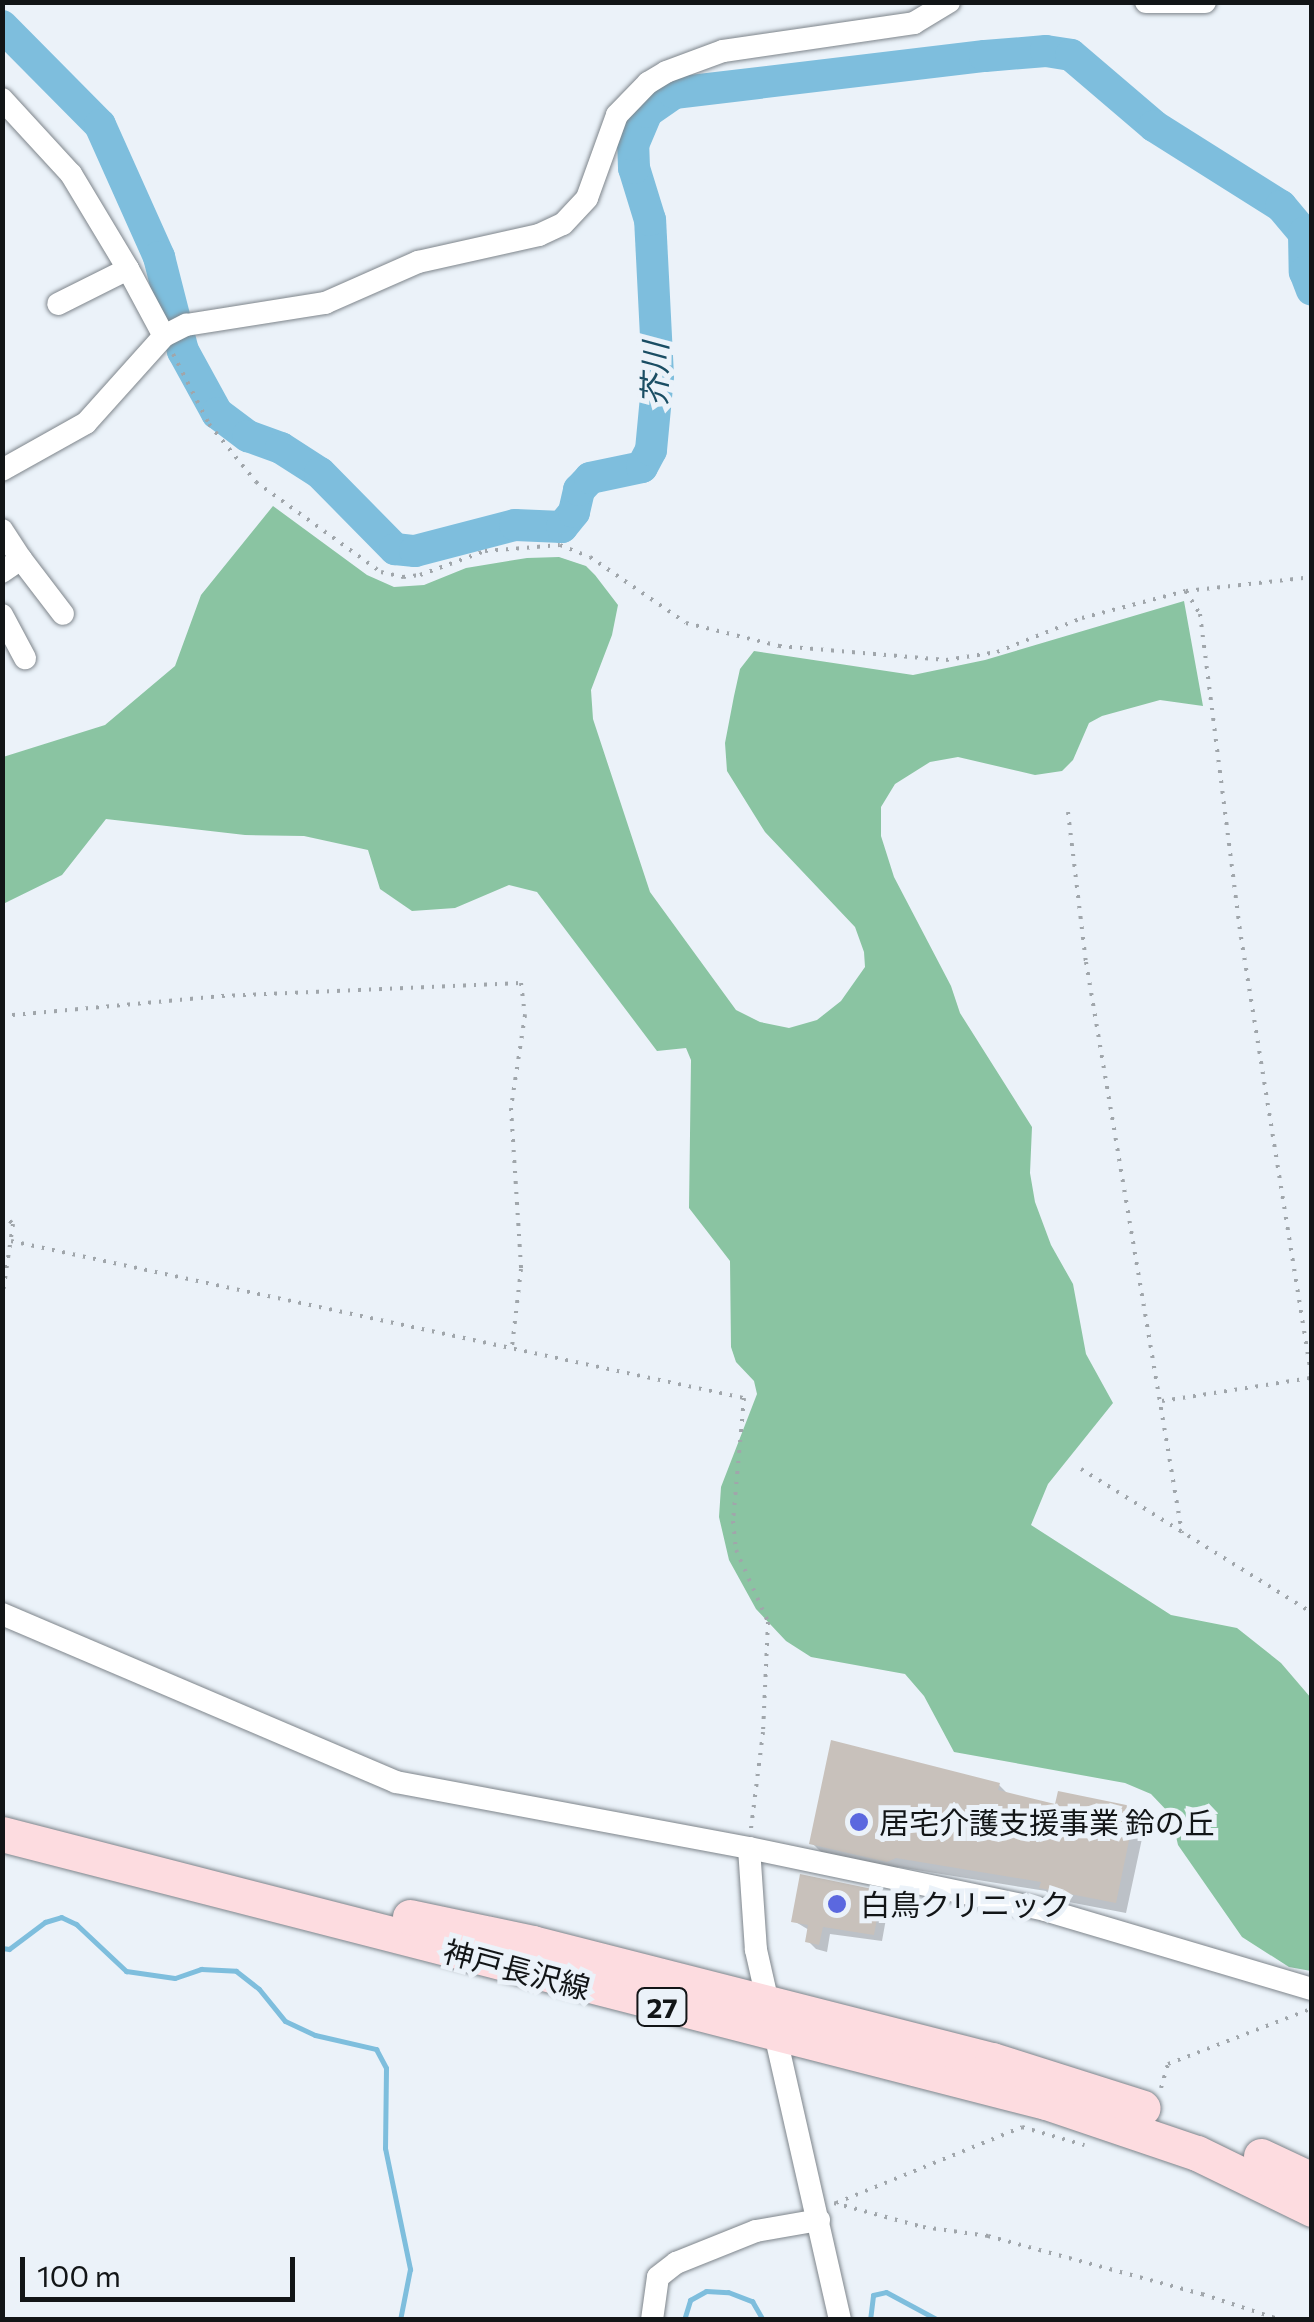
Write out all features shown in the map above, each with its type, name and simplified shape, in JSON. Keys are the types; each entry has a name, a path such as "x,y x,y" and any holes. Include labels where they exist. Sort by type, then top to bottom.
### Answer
{"main road":[{"name":"神戸長沢線","path":"2,1811 772,2019 1149,2134 1258,2180 1312,2209"},
{"name":"神戸長沢線","path":"2,1834 772,2019 992,2060 1149,2110 1226,2139 1312,2180"}],"street":[{"path":"2,470 86,423 174,332 326,303 418,262 539,235 564,224 587,198 617,115 648,83 666,72 723,51 914,23 948,2"},
{"path":"1146,2 1205,2"},
{"path":"2,99 71,174 128,268 174,332"},
{"path":"58,304 128,268"},
{"path":"2,530 12,566 63,614"},
{"path":"2,615 25,658"},
{"path":"2,1614 396,1782 749,1848 1045,1910 1312,1989"},
{"path":"749,1848 756,1950 840,2320"},
{"path":"652,2320 658,2277 676,2263 756,2230 819,2220"}],"path":[{"path":"174,332 195,401 236,461 298,516 381,572 403,577 485,551 560,545 590,557 686,623 779,646 946,660 997,652 1082,618 1186,591 1312,576"},
{"path":"1162,1401 1311,1379 1241,937 1200,614 1186,591"},
{"path":"1068,812 1086,962 1182,1533"},
{"path":"2,1016 222,996 522,984 525,1015 511,1108 521,1269 512,1347"},
{"path":"2,1214 13,1224 2,1299"},
{"path":"11,1241 744,1398 733,1521 736,1550 768,1622 764,1732 749,1848"},
{"path":"1081,1469 1312,1612"},
{"path":"1149,2110 1168,2064 1312,2008"},
{"path":"1098,2149 1022,2127 834,2203 923,2227 988,2236 1202,2294 1280,2320"}],"green space":[{"path":"273,506 367,575 394,587 424,585 466,568 527,558 559,557 586,566 595,575 618,605 612,635 591,690 593,719 650,892 736,1010 760,1022 789,1028 817,1020 841,1001 865,967 864,952 855,927 765,832 727,771 725,743 740,669 754,651 913,675 985,660 1184,601 1203,706 1160,700 1102,716 1089,723 1073,760 1062,771 1035,775 958,757 930,762 895,784 881,807 881,836 894,877 951,986 960,1013 1032,1127 1030,1173 1035,1202 1051,1245 1073,1284 1086,1354 1113,1403 1048,1484 1031,1525 1171,1615 1237,1628 1281,1663 1311,1698 1311,1971 1289,1967 1242,1937 1178,1845 1171,1815 1151,1794 1125,1783 954,1752 924,1696 905,1674 811,1657 786,1641 756,1609 729,1560 719,1517 721,1487 757,1394 754,1381 736,1362 731,1347 730,1261 689,1208 691,1060 686,1048 657,1051 537,892 509,885 455,908 412,911 380,889 368,850 304,836 245,835 106,819 62,875 3,904 3,757 105,725 175,666 201,595"}],"building":[{"name":"居宅介護支援事業 鈴の丘","path":"831,1740 1000,1783 998,1790 1055,1804 1058,1791 1136,1807 1116,1903 1039,1888 1041,1882 896,1858 887,1862 809,1844"},
{"name":"白鳥クリニック","path":"800,1874 882,1891 874,1935 823,1927 819,1945 805,1942 808,1925 791,1922"}],"waterway":[{"name":"芥川","path":"2,26 100,125 159,257 183,351 217,413 248,436 281,448 320,473 395,549 415,551 515,525 562,527 574,512 579,490 590,478 642,467 651,450 658,376 650,220 634,168 633,145 647,112 674,93 985,56 1046,51 1071,55 1154,126 1281,206 1304,233 1305,272 1312,290"},
{"path":"2,1948 9,1949 45,1922 61,1917 76,1924 126,1971 175,1978 201,1969 236,1971 259,1989 285,2021 315,2035 376,2049 386,2068 385,2148 410,2269 400,2320"},
{"path":"684,2320 690,2300 706,2291 728,2292 752,2301 763,2320"},
{"path":"870,2320 873,2295 886,2292 938,2320"}],"place":[{"name":"居宅介護支援事業 鈴の丘","path":"859,1822"},
{"name":"白鳥クリニック","path":"837,1904"}]}
